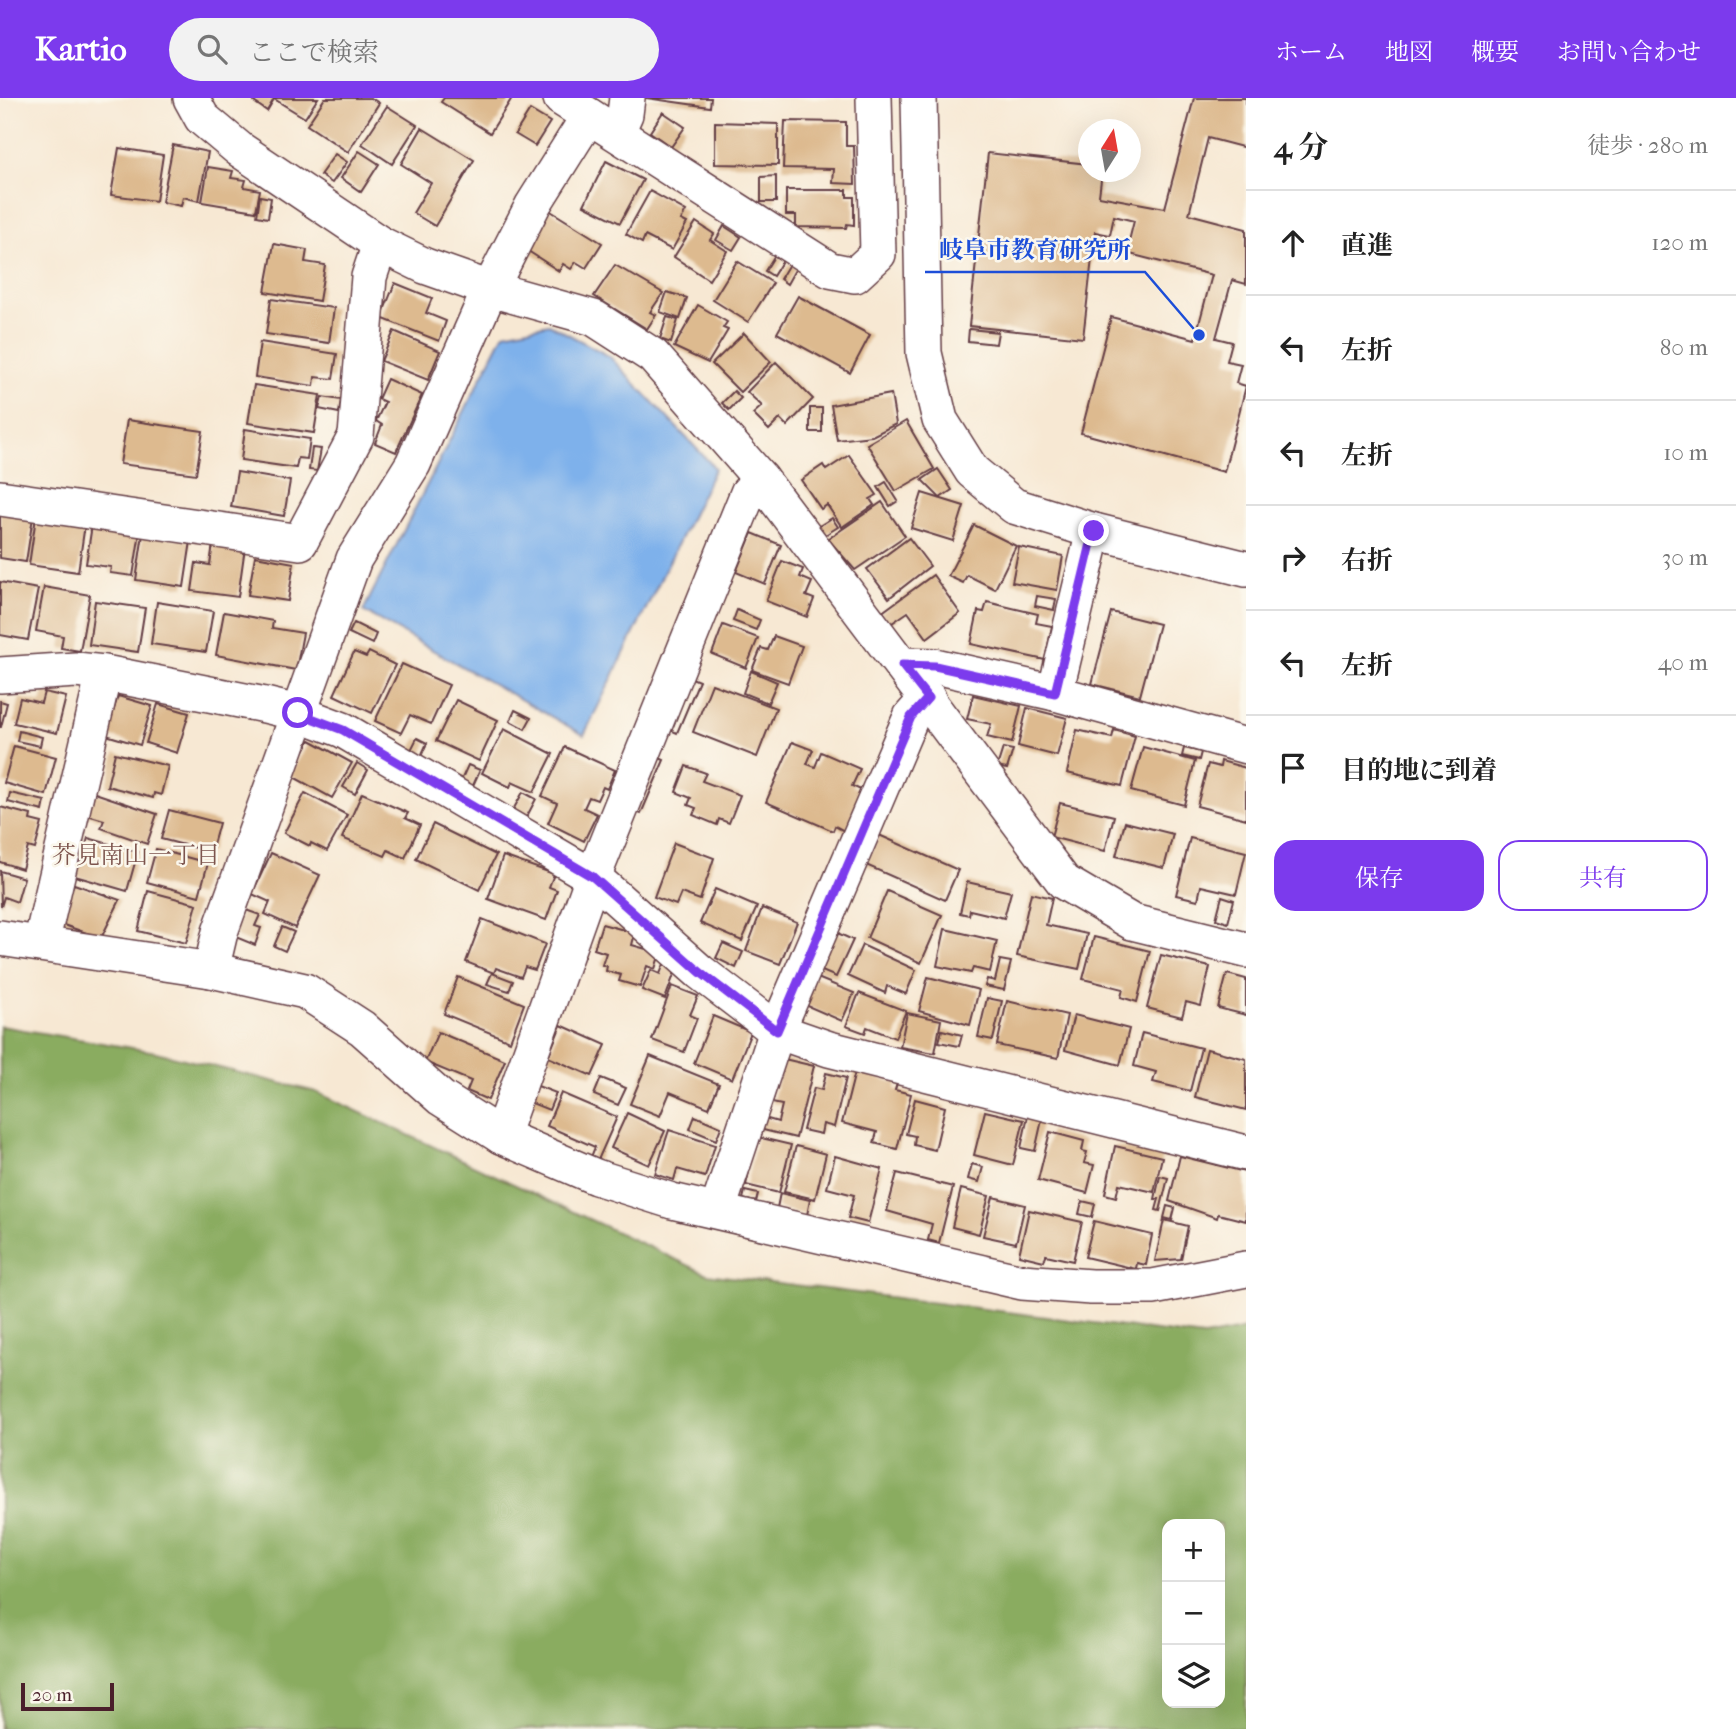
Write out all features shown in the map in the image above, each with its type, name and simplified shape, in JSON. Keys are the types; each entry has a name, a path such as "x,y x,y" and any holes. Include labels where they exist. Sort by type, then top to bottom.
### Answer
{"street":[{"path":"191,98 202,118 239,149 380,244 425,265 490,289 594,318 653,356 761,479 1065,882 1132,922 1246,950"},
{"path":"589,115 625,114 627,98"},
{"path":"589,115 830,270 855,275 878,254 874,98"},
{"path":"919,98 924,353 940,419 972,471 1014,506 1094,531 1246,569"},
{"path":"211,970 220,932 354,559 413,464 490,289 533,205 589,115"},
{"path":"0,498 300,542 356,436 369,277 380,244"},
{"path":"501,1136 593,877 748,493 761,479"},
{"path":"1055,693 1094,531"},
{"path":"902,665 935,666 1055,693 1246,746"},
{"path":"0,675 76,670 104,673 298,713 343,730 593,877 700,972 777,1031 829,1049 1246,1153"},
{"path":"41,944 104,673"},
{"path":"718,1209 777,1031 911,717 928,698"},
{"path":"0,938 211,970 305,991 362,1028 441,1098 501,1136 596,1177 672,1201 718,1209 1022,1282 1091,1287 1153,1287 1246,1269"}],"green space":[{"path":"0,1026 156,1052 316,1092 707,1274 1204,1337 1246,1329 1246,1729 0,1729"}],"water":[{"path":"549,324 609,356 715,468 584,735 363,611 504,333"}],"building":[{"path":"257,98 318,98 305,118 274,99 267,111 254,102"},
{"path":"325,98 371,98 379,103 348,152 307,125"},
{"path":"444,98 512,98 490,133 441,102"},
{"path":"646,98 711,98 710,107"},
{"path":"1194,98 1246,98 1246,148 1208,138 1189,214 1246,229 1246,284 1232,280 1216,338 1232,342 1227,361 1241,364 1236,383 1246,386 1224,472 1081,433 1111,317 1195,339 1212,275 1126,253 1134,221 1114,216 1110,235 1095,232 1083,338 969,326 988,153 1078,163 1078,182 1101,182 1099,196 1165,208"},
{"path":"387,106 417,125 392,164 362,144"},
{"path":"530,110 550,122 535,146 515,134"},
{"path":"663,112 685,127 671,147 650,132"},
{"path":"785,121 846,122 846,146 854,146 855,184 833,183 834,169 783,168"},
{"path":"715,122 778,124 778,165 715,164"},
{"path":"422,128 474,160 435,226 413,213 431,183 401,164"},
{"path":"173,145 208,152 199,201 183,197 181,206 162,202"},
{"path":"119,148 163,155 156,201 111,195"},
{"path":"359,151 379,164 361,192 341,178"},
{"path":"335,154 347,162 332,183 320,175"},
{"path":"606,161 643,180 620,223 584,205"},
{"path":"208,167 233,171 231,178 246,180 244,187 260,190 256,211 202,202"},
{"path":"776,176 776,202 761,202 761,177"},
{"path":"786,190 847,190 847,197 854,197 854,225 847,224 846,228 796,227 796,215 786,215"},
{"path":"650,191 686,211 681,220 687,223 672,250 645,236 642,243 626,234"},
{"path":"260,196 271,198 268,218 257,216"},
{"path":"549,210 602,243 586,268 576,262 571,269 563,264 559,271 525,249"},
{"path":"696,222 714,234 710,240 727,251 709,280 674,257"},
{"path":"724,226 741,237 733,250 716,240"},
{"path":"274,244 307,250 305,262 325,265 319,301 265,292"},
{"path":"775,255 783,260 773,276 765,271"},
{"path":"737,261 773,283 748,322 713,300"},
{"path":"789,264 796,268 787,284 780,279"},
{"path":"615,265 663,293 650,312 656,315 647,329 594,296"},
{"path":"395,283 432,298 426,313 446,321 439,341 381,318"},
{"path":"667,292 687,298 680,319 660,312"},
{"path":"798,296 870,335 850,373 777,333"},
{"path":"271,299 334,308 329,343 266,334"},
{"path":"698,305 727,322 723,328 728,330 708,363 674,347"},
{"path":"667,317 678,320 671,343 660,339"},
{"path":"969,329 998,332 996,344 968,341"},
{"path":"394,331 440,351 428,380 381,361"},
{"path":"744,333 771,362 740,392 712,364"},
{"path":"260,342 337,354 333,379 315,377 314,386 255,377"},
{"path":"776,362 813,399 787,426 780,419 769,430 753,414 762,406 747,392"},
{"path":"387,379 422,395 396,452 375,443 382,425 376,421 385,402 378,399"},
{"path":"254,385 320,395 314,433 248,423"},
{"path":"734,391 741,398 729,410 722,403"},
{"path":"891,394 896,424 872,436 837,440 831,405"},
{"path":"322,397 341,400 339,413 319,409"},
{"path":"810,408 822,408 822,432 810,432"},
{"path":"127,420 203,431 196,474 120,464"},
{"path":"906,421 934,469 896,491 867,444"},
{"path":"245,429 310,439 307,459 298,458 296,468 241,460"},
{"path":"312,448 321,449 317,471 309,470"},
{"path":"849,455 877,495 870,499 874,505 842,527 827,505 821,509 801,480 823,465 826,470"},
{"path":"938,469 952,490 940,498 922,480"},
{"path":"237,472 290,481 284,516 231,507"},
{"path":"886,482 898,501 890,506 878,487"},
{"path":"922,493 964,506 953,541 911,528"},
{"path":"882,502 905,536 855,570 828,539"},
{"path":"0,512 33,517 26,562 0,558"},
{"path":"36,517 85,524 78,572 29,565"},
{"path":"832,518 838,527 825,535 819,526"},
{"path":"92,525 140,532 133,576 110,573 111,567 86,564"},
{"path":"974,525 1016,546 995,589 967,575 963,583 948,576"},
{"path":"752,533 781,545 765,584 736,572"},
{"path":"143,534 191,541 184,587 136,580"},
{"path":"909,538 930,566 889,598 867,569"},
{"path":"213,543 245,547 238,597 192,591 196,563 210,565"},
{"path":"1019,547 1063,556 1057,590 1012,582"},
{"path":"255,556 294,563 288,601 248,595"},
{"path":"782,561 803,569 800,577 812,582 806,596 814,599 807,617 766,601"},
{"path":"933,575 960,613 927,638 908,612 889,625 881,613"},
{"path":"0,582 38,589 28,640 0,635"},
{"path":"44,587 90,595 80,651 61,648 63,636 36,631"},
{"path":"1037,596 1056,599 1054,610 1035,606"},
{"path":"95,601 145,608 138,652 89,645"},
{"path":"157,602 213,611 206,652 151,644"},
{"path":"987,602 1038,614 1036,623 1052,626 1045,660 971,644 978,611 984,612"},
{"path":"737,610 760,620 756,630 733,621"},
{"path":"224,612 273,621 272,628 303,633 296,670 216,655"},
{"path":"1111,612 1159,624 1140,696 1092,684"},
{"path":"354,623 376,634 372,644 349,633"},
{"path":"723,625 758,638 746,668 712,654"},
{"path":"774,636 802,646 788,683 752,670 761,648 768,650"},
{"path":"354,652 366,657 369,652 395,665 372,713 334,695"},
{"path":"402,664 449,685 431,724 410,715 401,733 375,721"},
{"path":"751,671 777,682 768,703 743,693"},
{"path":"687,676 699,681 677,733 666,728"},
{"path":"712,684 776,708 757,757 693,732"},
{"path":"44,692 66,697 57,733 14,723 20,698 41,703"},
{"path":"973,695 1021,706 1012,743 987,737 991,724 967,719"},
{"path":"118,696 152,706 140,745 106,735"},
{"path":"456,700 498,720 479,761 436,741"},
{"path":"0,701 7,703 1,727 0,727"},
{"path":"158,704 189,713 177,753 146,743"},
{"path":"1027,708 1067,718 1057,756 1018,746"},
{"path":"515,710 531,718 525,729 510,721"},
{"path":"504,729 553,754 534,792 512,782 510,787 482,773"},
{"path":"1077,730 1112,738 1114,730 1135,736 1122,786 1067,773"},
{"path":"19,731 42,737 40,746 17,741"},
{"path":"417,738 427,743 419,761 408,756"},
{"path":"310,740 352,763 332,798 290,775"},
{"path":"792,742 813,750 807,764 815,767 821,752 860,769 852,786 863,791 846,832 835,826 833,831 766,802"},
{"path":"14,746 56,757 46,795 4,783"},
{"path":"565,747 615,770 607,789 603,787 597,800 589,797 584,808 597,814 584,841 548,823 557,803 542,796"},
{"path":"1143,747 1195,761 1184,805 1131,791"},
{"path":"1003,748 1013,750 1007,769 997,767"},
{"path":"1184,748 1201,752 1199,760 1182,756"},
{"path":"115,753 168,766 161,795 154,793 153,798 107,786"},
{"path":"655,756 664,760 641,814 632,810"},
{"path":"1221,761 1246,768 1246,819 1197,806 1208,764 1220,767"},
{"path":"357,763 368,770 355,794 343,787"},
{"path":"468,765 480,770 471,790 459,785"},
{"path":"686,766 706,773 702,781 740,795 729,823 719,819 717,825 693,815 696,808 688,805 691,798 676,792"},
{"path":"92,792 157,814 147,844 101,828 104,820 84,814"},
{"path":"523,792 536,799 526,818 513,810"},
{"path":"10,793 45,801 43,811 8,802"},
{"path":"305,793 347,815 327,851 284,833"},
{"path":"362,793 408,813 405,818 420,825 405,858 388,850 385,856 342,838"},
{"path":"1060,803 1114,816 1105,851 1051,837"},
{"path":"0,807 31,815 30,820 42,823 35,849 28,847 22,869 0,862"},
{"path":"169,810 219,823 211,852 161,839"},
{"path":"1125,822 1173,834 1164,868 1116,856"},
{"path":"433,824 496,855 479,890 416,859"},
{"path":"879,835 958,870 945,900 866,865"},
{"path":"88,838 138,852 127,891 68,874 72,863 80,865"},
{"path":"1190,838 1246,852 1236,894 1201,886 1198,900 1176,895"},
{"path":"674,843 714,858 700,900 681,893 676,905 654,897"},
{"path":"156,849 208,863 199,896 147,882"},
{"path":"271,853 320,875 295,928 265,914 270,902 252,894"},
{"path":"503,856 554,874 549,887 557,890 546,920 488,899"},
{"path":"0,871 24,878 17,902 4,897 1,907"},
{"path":"967,882 1011,892 1004,918 970,910 969,915 960,913"},
{"path":"74,884 120,900 101,938 55,922"},
{"path":"715,889 757,907 742,941 700,923"},
{"path":"148,891 197,904 186,943 138,931"},
{"path":"887,891 942,915 921,963 867,938"},
{"path":"1031,893 1052,898 1046,925 1087,934 1079,969 1017,956"},
{"path":"1222,896 1234,900 1228,923 1216,919"},
{"path":"762,908 797,922 780,964 746,951"},
{"path":"243,909 260,915 255,926 261,928 255,945 238,938 234,932"},
{"path":"482,919 545,944 535,970 525,967 521,977 496,968 494,973 466,962"},
{"path":"602,924 635,933 632,945 660,953 655,969 647,966 640,987 619,981 621,975 606,971 607,966 602,965 606,953 594,949"},
{"path":"282,927 294,932 285,951 274,946"},
{"path":"945,929 997,941 990,972 973,968 971,973 937,966"},
{"path":"833,931 853,940 836,977 817,969"},
{"path":"1094,937 1150,951 1137,1002 1121,997 1123,989 1083,979"},
{"path":"723,943 743,952 736,968 716,958"},
{"path":"862,945 916,970 906,994 887,986 885,993 848,976"},
{"path":"1161,955 1210,967 1201,1006 1186,1002 1182,1017 1147,1008"},
{"path":"1000,960 1011,962 1004,990 985,986 987,979 995,981"},
{"path":"664,964 676,969 665,999 642,990 651,970 660,974"},
{"path":"492,973 513,981 509,991 487,984"},
{"path":"1227,974 1246,979 1246,1015 1218,1008"},
{"path":"458,977 524,1004 510,1041 444,1014"},
{"path":"815,977 854,993 842,1021 803,1004"},
{"path":"928,977 979,990 970,1025 919,1011"},
{"path":"672,986 698,996 690,1015 697,1018 684,1052 652,1040"},
{"path":"859,993 906,1011 895,1038 867,1027 865,1033 846,1026"},
{"path":"987,998 1002,1001 993,1040 978,1037"},
{"path":"1007,1001 1067,1015 1058,1058 997,1045"},
{"path":"907,1013 941,1020 935,1053 900,1047"},
{"path":"1074,1015 1129,1029 1120,1065 1065,1050"},
{"path":"713,1016 751,1032 732,1079 694,1063"},
{"path":"561,1025 606,1045 592,1076 548,1057"},
{"path":"942,1030 962,1035 959,1046 939,1042"},
{"path":"438,1032 505,1060 488,1100 467,1091 471,1081 425,1062"},
{"path":"1142,1033 1201,1048 1190,1091 1153,1082 1156,1072 1134,1066"},
{"path":"1207,1049 1246,1059 1246,1110 1195,1097"},
{"path":"650,1056 719,1084 709,1108 670,1092 660,1116 630,1104"},
{"path":"784,1059 814,1066 796,1138 759,1129 761,1117 778,1122 782,1105 772,1103"},
{"path":"855,1072 897,1083 895,1090 911,1094 897,1149 874,1143 877,1132 842,1123"},
{"path":"826,1073 846,1078 834,1127 823,1124 821,1134 803,1130 814,1088 822,1090"},
{"path":"601,1078 626,1088 618,1105 594,1095"},
{"path":"535,1085 556,1093 549,1110 529,1102"},
{"path":"561,1093 617,1117 598,1160 591,1157 595,1147 547,1126"},
{"path":"915,1099 945,1107 935,1150 914,1145 915,1136 906,1134"},
{"path":"985,1111 1024,1120 1013,1165 974,1155"},
{"path":"627,1113 665,1131 649,1165 611,1148"},
{"path":"695,1116 721,1127 716,1140 690,1129"},
{"path":"1028,1116 1042,1120 1035,1151 1021,1148"},
{"path":"669,1130 715,1145 705,1177 677,1169 674,1180 655,1174"},
{"path":"1050,1132 1084,1141 1082,1151 1087,1152 1084,1163 1094,1165 1087,1193 1038,1180"},
{"path":"757,1137 791,1145 779,1193 746,1185"},
{"path":"796,1146 826,1154 815,1199 784,1192"},
{"path":"1115,1146 1162,1157 1154,1192 1119,1184 1116,1197 1105,1194"},
{"path":"835,1156 882,1169 868,1223 848,1218 854,1195 827,1188"},
{"path":"1180,1156 1245,1172 1246,1221 1218,1214 1217,1218 1169,1201"},
{"path":"972,1164 983,1167 979,1182 968,1179"},
{"path":"897,1173 953,1187 939,1243 928,1240 932,1224 887,1211"},
{"path":"1160,1176 1168,1178 1160,1211 1156,1210 1159,1199 1155,1199"},
{"path":"961,1189 989,1196 979,1234 952,1227"},
{"path":"745,1191 758,1194 756,1202 743,1199"},
{"path":"780,1193 810,1200 807,1215 777,1208"},
{"path":"993,1197 1025,1205 1016,1243 983,1236"},
{"path":"1082,1201 1095,1204 1092,1217 1079,1214"},
{"path":"1167,1206 1175,1208 1172,1220 1164,1218"},
{"path":"1029,1210 1082,1222 1073,1261 1046,1255 1044,1261 1019,1255"},
{"path":"1164,1220 1188,1226 1181,1259 1155,1261"},
{"path":"1094,1221 1152,1235 1146,1265 1137,1263 1136,1269 1085,1257"}],"place":[{"name":"岐阜市教育研究所","path":"1199,335"}],"district":[{"name":"芥見南山一丁目","path":"136,855"}],"route":[{"path":"298,713 343,730 593,877 700,972 777,1031 911,717 928,698 902,665 935,666 1055,693 1094,531"}]}
